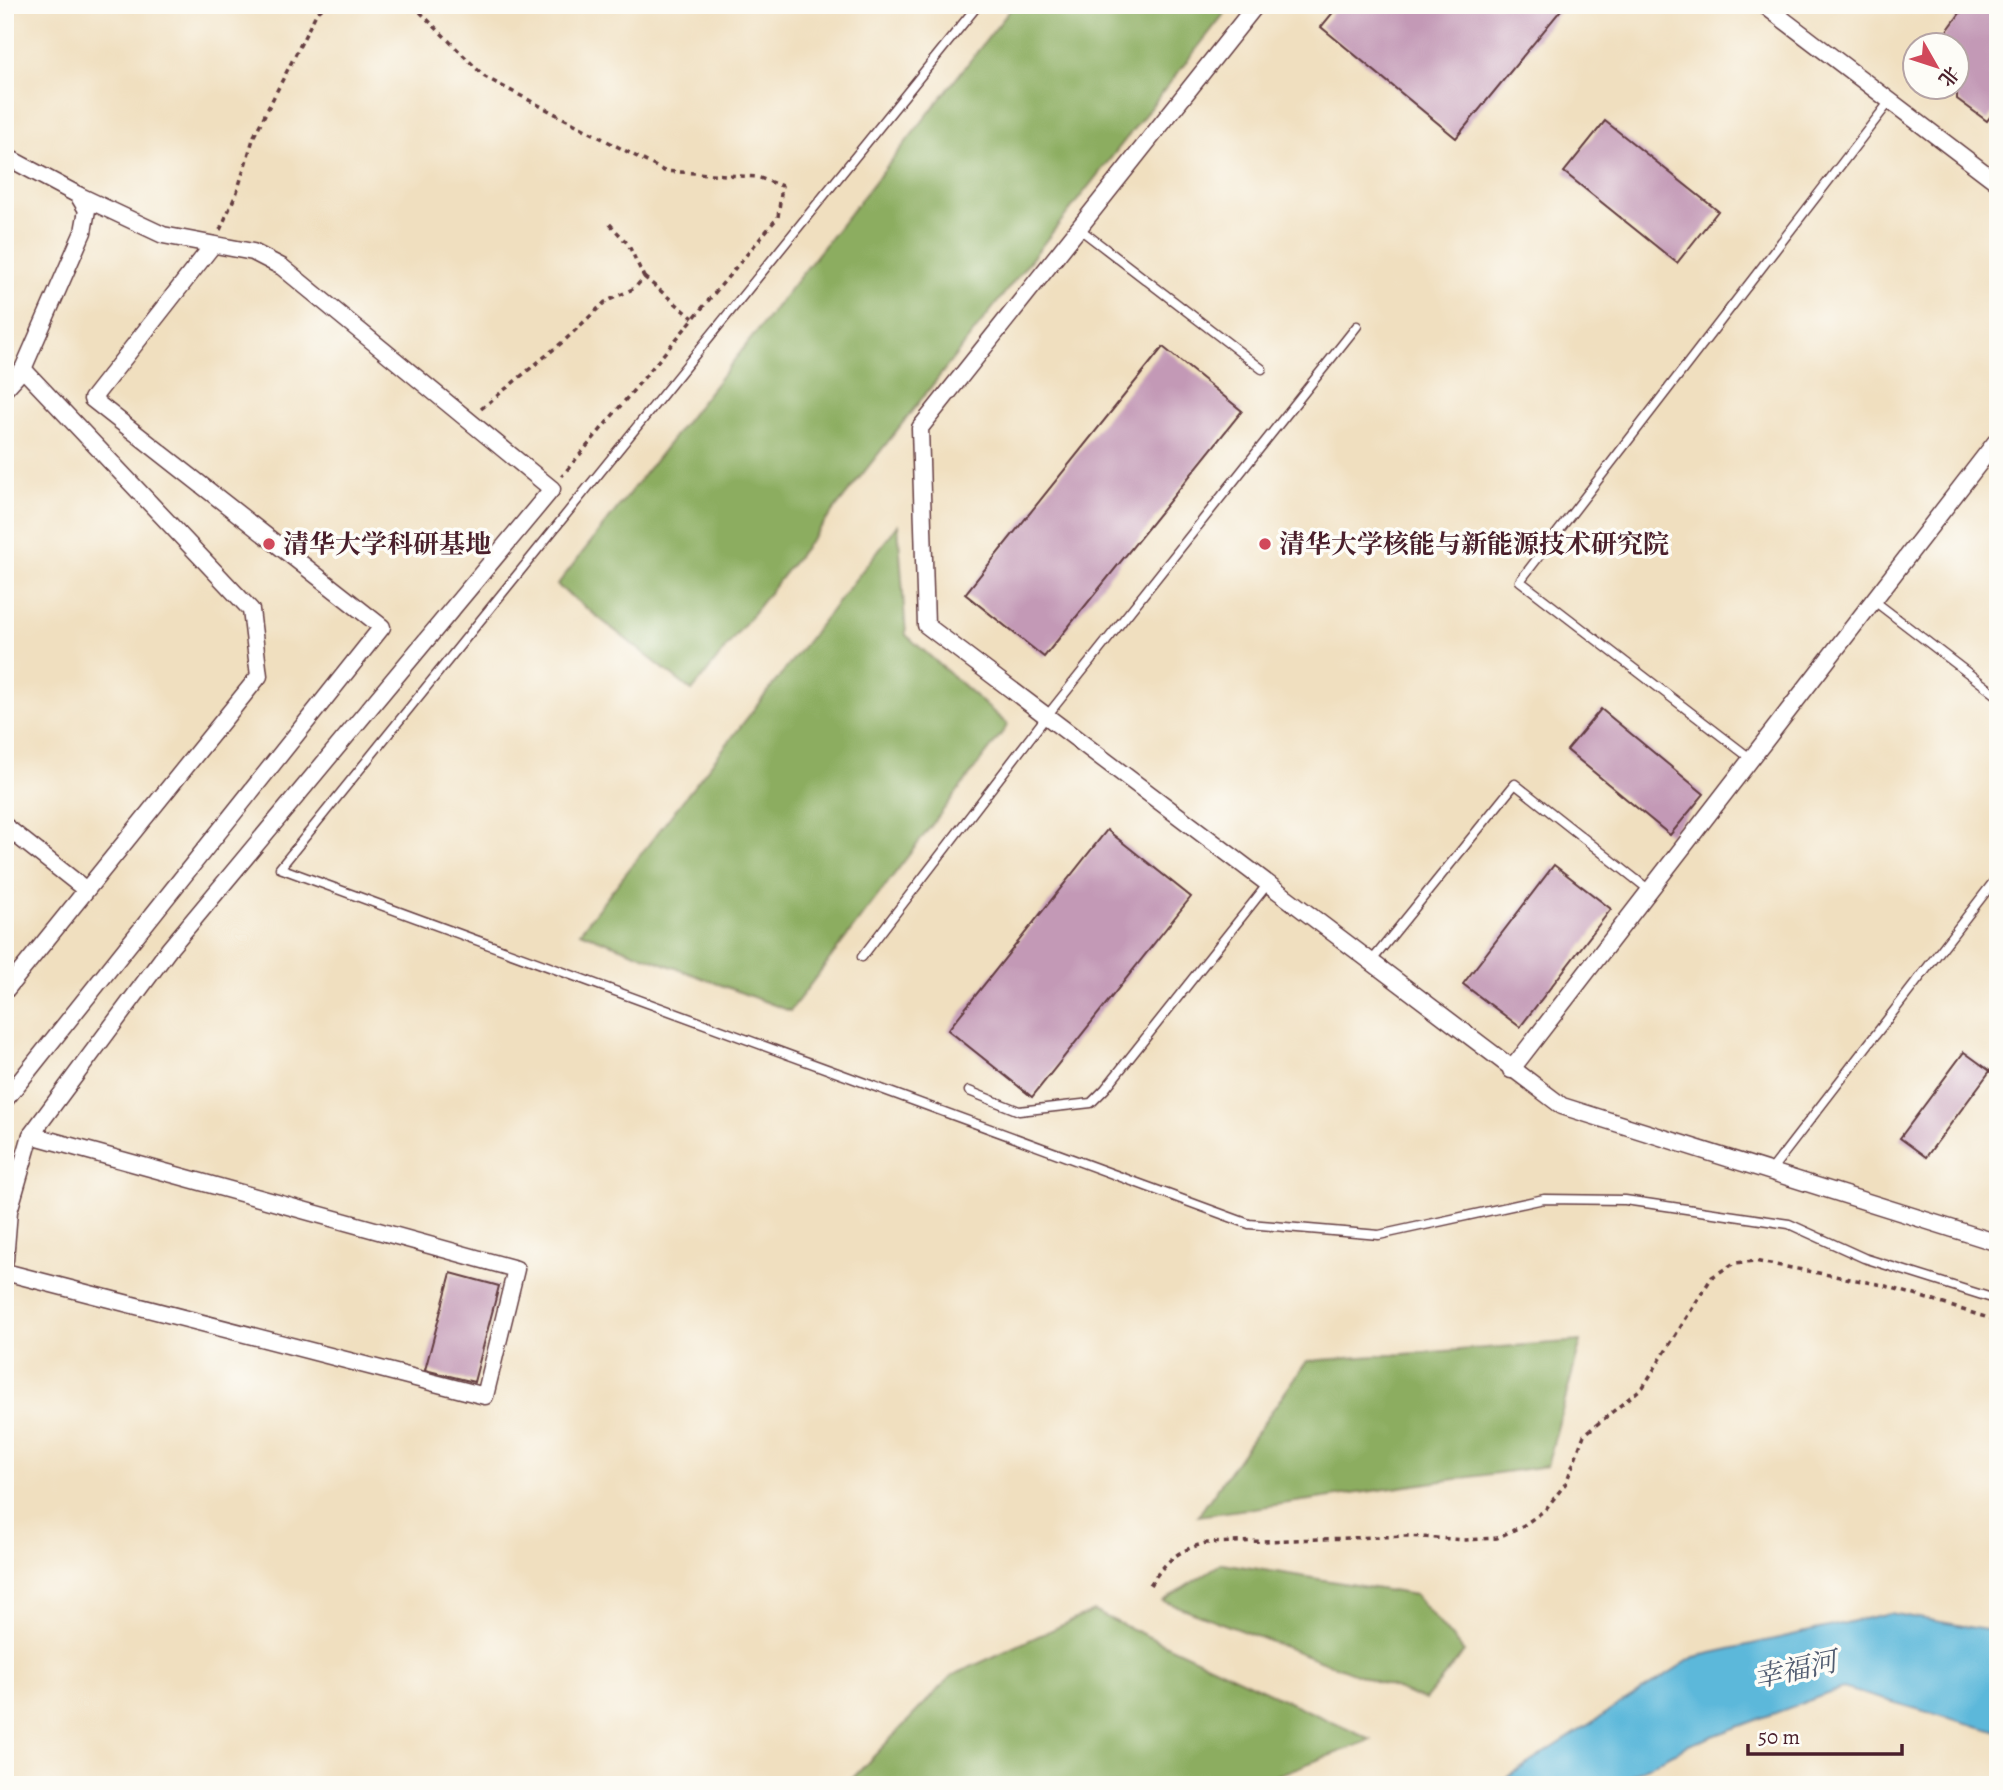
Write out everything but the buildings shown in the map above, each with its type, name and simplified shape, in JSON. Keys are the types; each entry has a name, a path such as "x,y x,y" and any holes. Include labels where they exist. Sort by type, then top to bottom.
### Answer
{"street":[{"path":"1256,5 1081,230 920,428 926,625 1562,1106 1998,1242"},
{"path":"1764,5 1998,183"},
{"path":"5,156 78,195 163,235 253,252 282,267 552,489 170,948 31,1135 9,1211 5,1260"},
{"path":"5,389 23,369 83,232 87,210 78,195"},
{"path":"5,1100 382,627 92,399 213,245"},
{"path":"5,991 258,677 251,610 23,369"},
{"path":"1511,1070 1648,889 1998,439"},
{"path":"5,826 86,890"},
{"path":"5,1272 485,1396 516,1269 31,1135"}],"lane":[{"path":"978,5 280,868 1249,1224 1379,1235 1544,1199 1625,1200 1789,1224 1864,1258 1998,1300"},
{"path":"1750,758 1520,581 1890,102"},
{"path":"1081,230 1262,369"},
{"path":"862,957 1046,717 1357,326"},
{"path":"1873,600 1998,696"},
{"path":"1370,963 1515,784 1648,889"},
{"path":"1772,1170 1998,876"},
{"path":"969,1091 1018,1111 1091,1102 1105,1089 1267,885"}],"path":[{"path":"213,245 237,192 254,136 316,14 326,5"},
{"path":"413,5 485,77 664,170 757,177 782,186 778,217 552,489"},
{"path":"434,5 481,5"},
{"path":"608,222 628,244 644,277 693,319"},
{"path":"469,420 565,340 605,302 635,288 644,277"},
{"path":"1150,1586 1163,1566 1182,1549 1206,1543 1407,1536 1466,1540 1497,1538 1524,1525 1545,1510 1566,1483 1584,1435 1643,1387 1712,1277 1734,1263 1754,1261 1884,1285 1998,1321"}],"green space":[{"path":"1014,5 1231,5 692,691 557,585"},
{"path":"898,525 906,635 1008,725 790,1011 580,932"},
{"path":"1581,1341 1547,1466 1198,1516 1307,1361"},
{"path":"1222,1563 1415,1595 1464,1652 1425,1700 1163,1601"},
{"path":"1093,1611 1371,1740 1251,1785 846,1785 951,1676"}],"water":[{"name":"幸福河","path":"1890,1613 1998,1632 1998,1732 1843,1688 1686,1746 1614,1785 1490,1785 1501,1781 1694,1657"}],"place":[{"name":"清华大学科研基地","path":"269,544"},
{"name":"清华大学核能与新能源技术研究院","path":"1265,544"}]}
